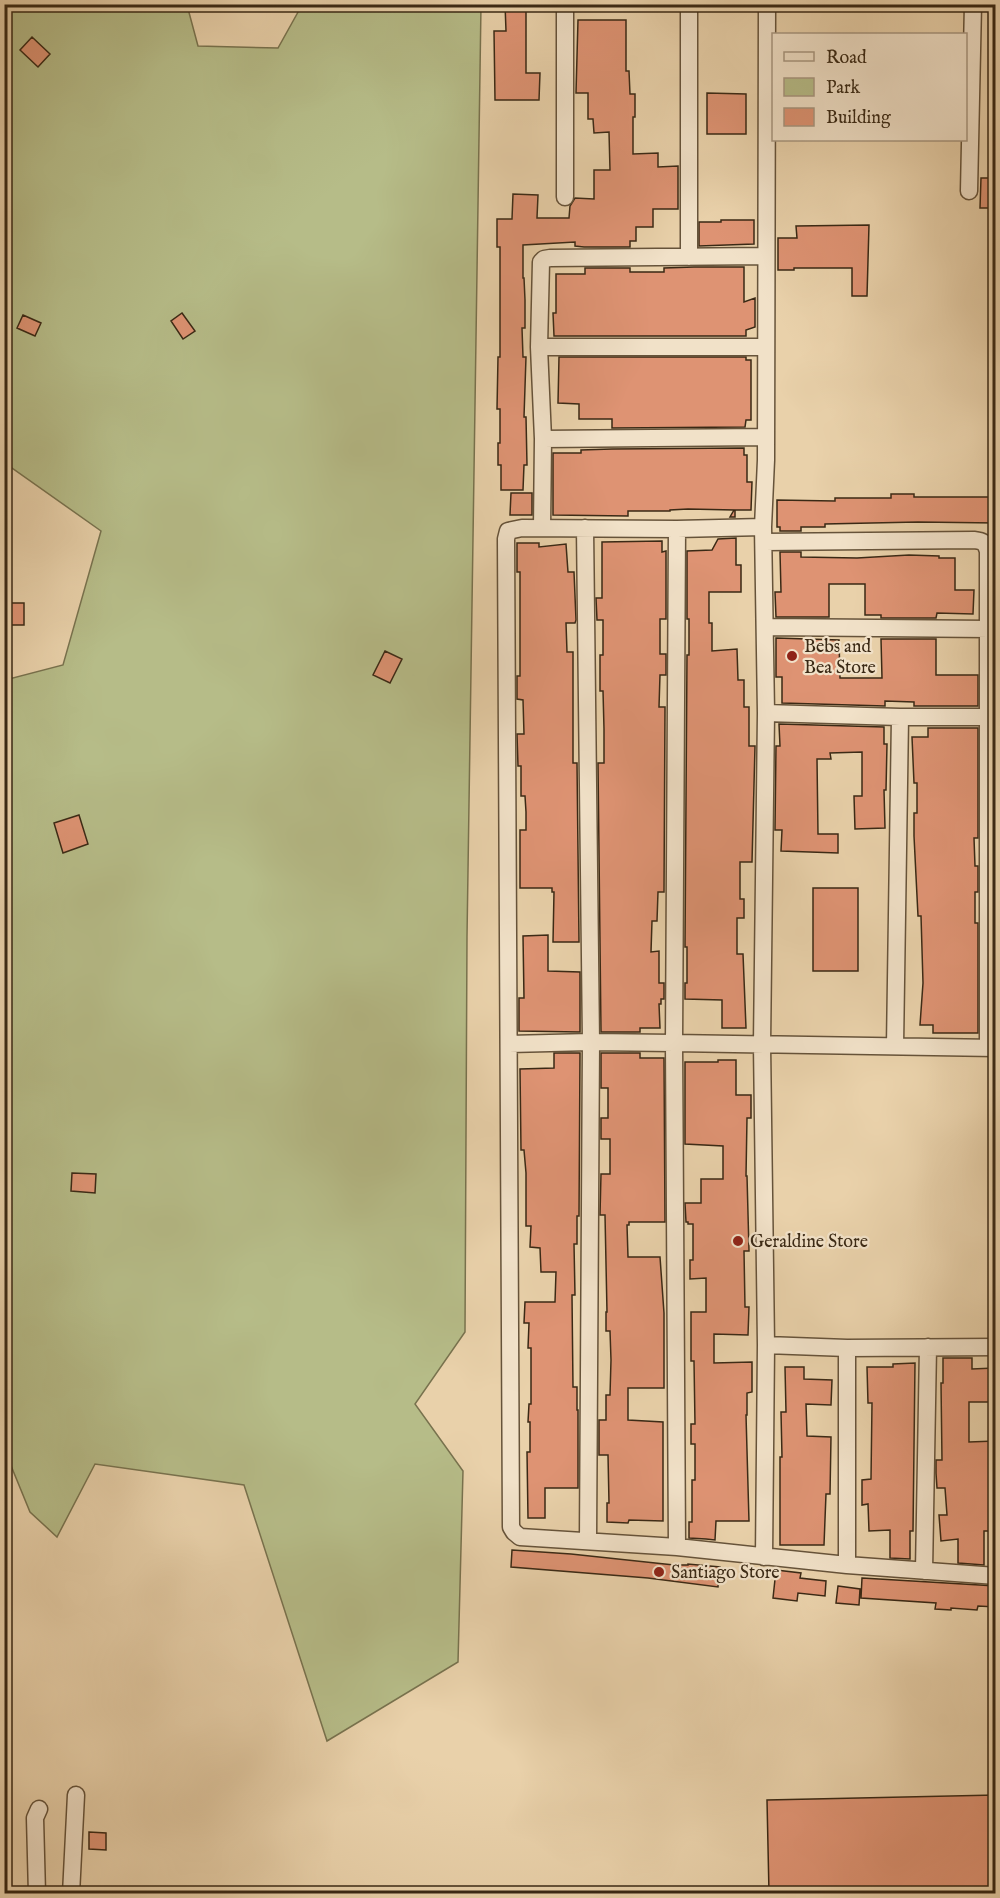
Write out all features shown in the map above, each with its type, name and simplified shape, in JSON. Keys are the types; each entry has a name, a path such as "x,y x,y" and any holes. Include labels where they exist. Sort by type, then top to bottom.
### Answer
{"street":[{"path":"565,4 565,197"},
{"path":"689,4 689,257"},
{"path":"764,1557 766,1345 762,1044 766,713 764,535 767,4"},
{"path":"969,190 972,4"},
{"path":"542,528 543,439 539,347 539,269 541,262 544,259 765,256"},
{"path":"539,347 766,347"},
{"path":"543,439 766,437"},
{"path":"509,1044 591,1042 992,1048 989,629 986,543 982,540 764,535 677,529 542,528 508,531 506,539 511,1527 520,1537 677,1547 847,1565 996,1576"},
{"path":"585,528 591,1042 588,1541"},
{"path":"677,529 675,1043 677,1547"},
{"path":"766,627 989,629"},
{"path":"766,713 989,717"},
{"path":"895,1046 900,717"},
{"path":"766,1345 847,1348 996,1347"},
{"path":"924,1571 928,1347"},
{"path":"847,1348 847,1565"},
{"path":"71,1893 76,1795"},
{"path":"37,1893 35,1818 39,1809"}],"green space":[{"path":"5,5 187,5 198,46 278,48 302,5 481,5 467,937 465,1332 415,1404 463,1471 458,1662 327,1741 244,1485 95,1464 57,1537 30,1512 5,1451 5,1295 11,1060 5,680 63,665 101,531 5,463"}],"building":[{"path":"505,4 526,4 526,73 540,73 539,100 495,100 494,31 506,31"},
{"path":"578,20 626,20 626,71 629,71 630,94 635,94 633,154 658,153 658,167 678,166 678,209 653,209 653,227 636,227 636,241 630,241 630,247 584,247 575,246 575,242 523,245 525,328 522,328 523,357 526,357 524,417 526,417 527,465 524,465 523,490 501,490 501,465 498,465 500,409 497,409 498,357 500,357 500,247 497,247 497,219 512,219 513,194 538,195 537,218 569,218 570,206 575,198 594,199 594,170 610,170 609,132 594,133 593,119 588,119 588,93 576,93"},
{"path":"32,37 50,54 38,67 20,50"},
{"path":"707,93 746,94 746,134 707,134"},
{"path":"981,178 996,178 996,208 980,208"},
{"path":"721,220 754,220 754,244 699,246 699,222 721,222"},
{"path":"869,225 867,296 852,296 852,268 778,270 778,238 797,238 796,226"},
{"path":"744,267 744,302 755,298 755,327 746,330 746,336 554,336 556,274 585,274 585,268 630,268 630,272 664,272 664,268"},
{"path":"182,313 195,331 183,339 171,321"},
{"path":"23,315 41,323 35,336 17,328"},
{"path":"559,357 746,357 746,360 751,360 751,420 746,420 745,427 612,428 612,419 579,419 579,404 558,403"},
{"path":"744,448 744,455 747,455 747,482 752,482 751,510 735,510 735,517 730,517 734,510 688,509 628,511 628,516 553,515 553,453 581,453 581,450 612,449"},
{"path":"511,493 532,493 532,515 510,515"},
{"path":"891,494 914,494 914,497 996,497 996,523 825,524 825,527 801,527 801,531 780,531 780,527 777,527 777,500 835,501 835,498 891,498"},
{"path":"736,538 736,565 741,565 741,592 709,592 712,651 737,649 738,680 744,680 744,707 749,707 749,746 755,746 752,862 740,862 740,899 744,899 744,918 737,918 737,954 743,954 746,1028 722,1028 722,1000 685,999 685,983 687,983 687,947 685,947 687,655 689,655 687,551 712,550 718,539"},
{"path":"662,541 662,552 666,551 666,619 660,619 660,654 666,654 666,675 660,675 659,707 665,707 664,892 658,892 657,921 652,921 651,952 659,951 659,983 664,983 664,999 661,999 661,1004 659,1004 660,1028 640,1028 640,1032 601,1032 598,763 604,763 603,691 600,691 603,620 597,620 596,598 602,598 602,542"},
{"path":"517,543 539,543 539,547 566,544 568,572 574,572 576,620 575,623 566,623 567,652 573,652 573,763 577,763 579,942 553,942 554,892 552,888 520,888 520,830 526,830 526,812 525,796 521,796 521,766 518,766 517,734 524,734 523,700 517,699 517,676 520,676 520,572 517,572"},
{"path":"780,552 801,552 801,557 857,558 909,555 955,558 955,590 974,590 973,614 937,613 936,618 881,618 881,615 865,615 865,584 829,584 829,617 776,617 775,592 781,592"},
{"path":"7,603 24,603 24,625 7,625"},
{"path":"776,638 839,640 840,678 882,678 881,639 936,639 936,675 978,675 978,706 914,706 914,702 885,701 885,706 782,703 782,677 776,677"},
{"path":"385,651 402,659 390,683 373,675"},
{"path":"779,724 884,727 884,744 887,744 886,790 884,790 885,828 855,829 854,796 862,796 862,752 830,753 831,759 817,759 818,834 838,834 838,853 781,851 782,830 775,830 776,746 780,746"},
{"path":"928,728 978,728 978,838 974,838 975,866 978,866 975,923 978,923 978,1033 933,1033 933,1025 920,1025 923,983 921,916 918,916 914,836 917,783 914,783 912,737 928,737"},
{"path":"79,815 88,844 63,853 54,823"},
{"path":"813,888 858,888 858,971 813,971"},
{"path":"548,935 548,971 580,972 580,1032 519,1031 519,998 524,998 523,936"},
{"path":"554,1053 580,1053 579,1216 577,1216 577,1244 574,1244 575,1295 572,1295 573,1387 577,1387 578,1410 578,1488 545,1488 545,1518 528,1518 527,1452 530,1452 530,1422 528,1422 529,1404 531,1404 531,1348 528,1348 529,1323 524,1323 525,1302 555,1302 556,1272 541,1272 540,1248 530,1247 531,1226 526,1226 526,1173 524,1150 521,1150 520,1069 554,1068"},
{"path":"601,1053 640,1053 640,1058 664,1058 665,1222 629,1222 627,1225 628,1257 660,1257 664,1313 664,1388 628,1388 628,1420 663,1422 663,1521 607,1522 608,1455 599,1455 599,1420 606,1420 606,1395 610,1395 611,1360 610,1331 606,1331 605,1215 600,1215 601,1174 610,1174 610,1139 601,1139 601,1118 608,1118 608,1088 601,1088"},
{"path":"718,1060 736,1060 736,1095 751,1095 751,1118 747,1118 746,1176 749,1251 744,1251 745,1307 749,1307 748,1335 714,1334 714,1363 752,1362 752,1392 747,1393 746,1415 749,1521 716,1521 715,1540 689,1538 689,1522 692,1522 692,1480 695,1480 695,1444 691,1444 691,1424 695,1424 691,1312 706,1312 706,1278 690,1279 690,1260 693,1260 693,1224 686,1222 685,1203 701,1203 701,1179 723,1179 723,1146 685,1144 685,1062 718,1062"},
{"path":"72,1173 96,1174 95,1193 71,1191"},
{"path":"943,1358 972,1358 972,1369 994,1368 994,1402 969,1402 969,1442 995,1441 996,1486 993,1531 984,1531 984,1565 958,1563 958,1539 941,1541 939,1515 947,1515 945,1488 937,1488 936,1460 942,1460"},
{"path":"915,1363 913,1531 910,1531 910,1559 890,1558 890,1530 869,1531 868,1504 862,1505 862,1480 871,1479 872,1403 868,1403 867,1367 893,1367 893,1364"},
{"path":"785,1367 804,1367 804,1379 832,1380 831,1405 806,1404 807,1436 831,1437 830,1494 826,1494 824,1545 780,1545 781,1412 786,1412"},
{"path":"512,1550 720,1567 718,1587 648,1578 511,1567"},
{"path":"776,1570 801,1573 800,1578 826,1581 825,1596 798,1593 797,1601 773,1598"},
{"path":"862,1578 996,1586 996,1607 978,1606 977,1610 935,1609 936,1603 861,1598"},
{"path":"838,1586 860,1589 859,1605 836,1603"},
{"path":"996,1795 996,1893 769,1893 767,1800"},
{"path":"89,1832 106,1833 106,1850 89,1849"}],"place":[{"name":"Bebs and Bea Store","path":"792,656"},
{"name":"Geraldine Store","path":"738,1241"},
{"name":"Santiago Store","path":"659,1572"}]}
